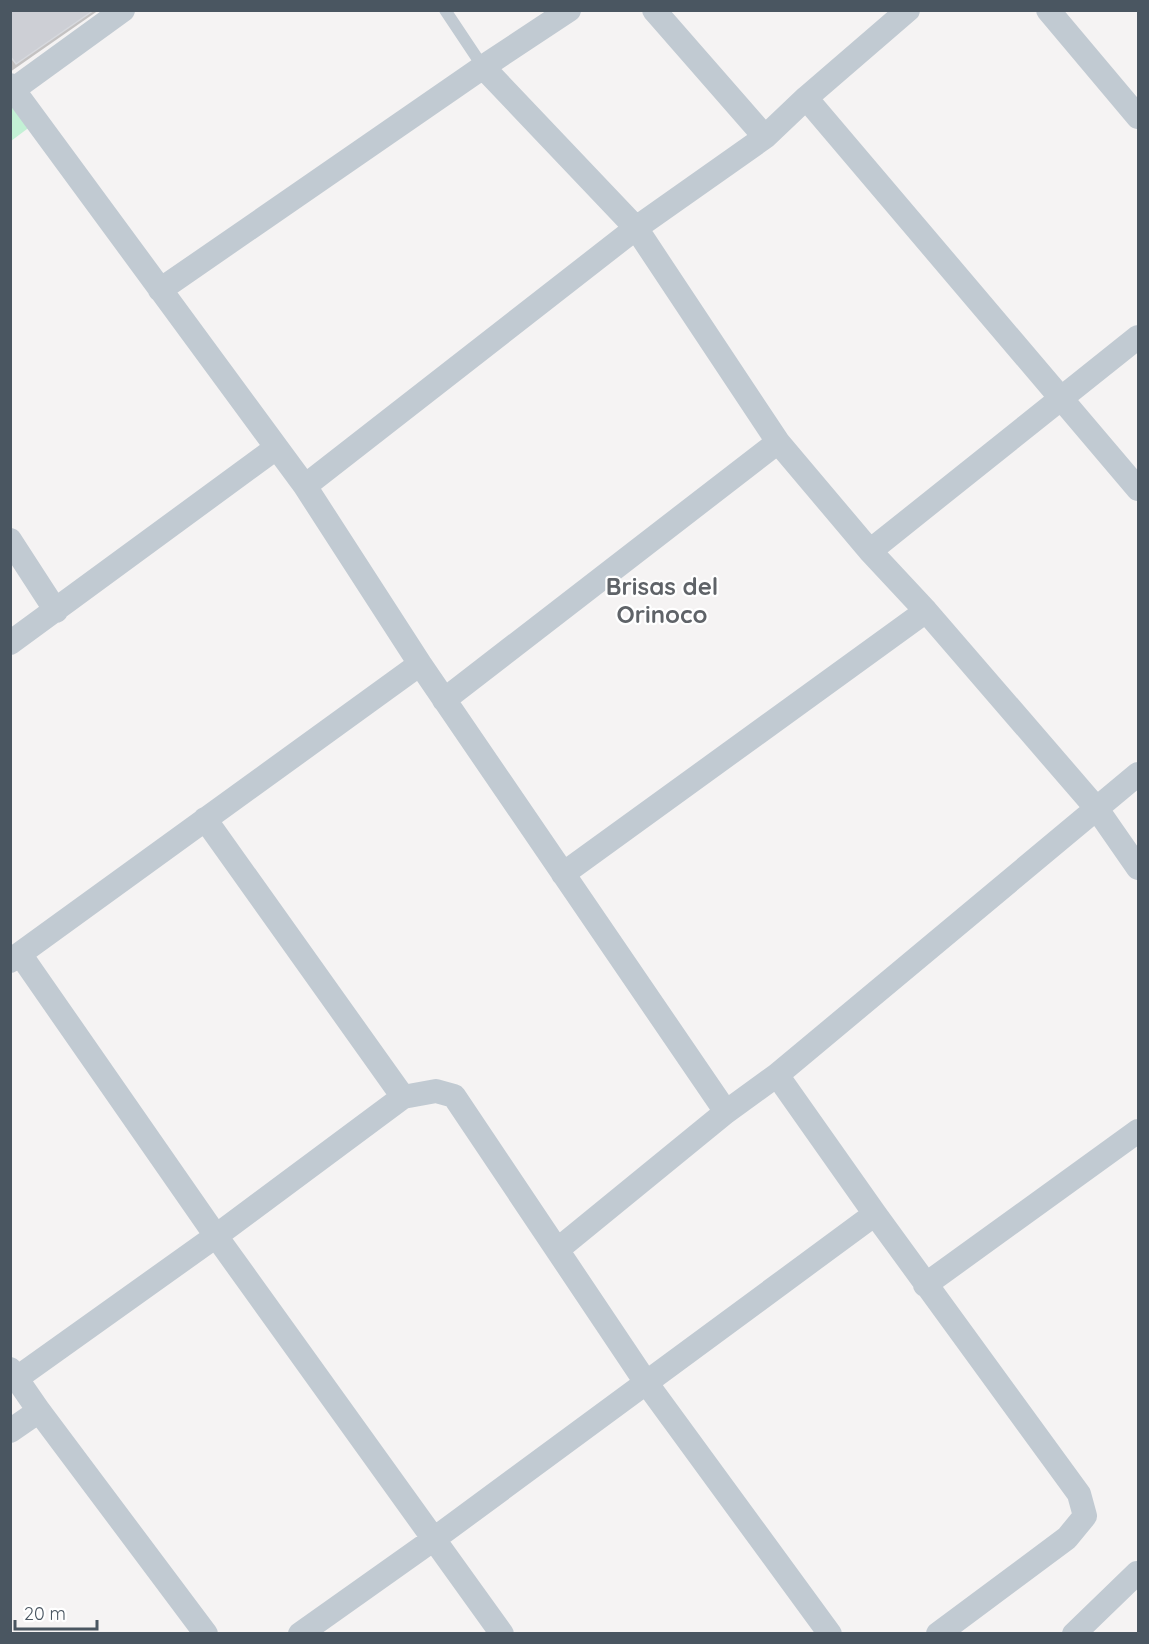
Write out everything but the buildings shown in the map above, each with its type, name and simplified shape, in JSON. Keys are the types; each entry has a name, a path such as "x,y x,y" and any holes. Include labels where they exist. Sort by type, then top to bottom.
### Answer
{"street":[{"path":"123,10 12,89 305,486 444,700 726,1112"},
{"path":"160,290 569,10"},
{"path":"654,10 765,137"},
{"path":"305,486 636,228 765,137 806,98 908,10"},
{"path":"1048,10 1138,117"},
{"path":"483,67 636,228 778,442 870,551 926,611 1097,809 1138,868"},
{"path":"806,98 1138,489"},
{"path":"870,551 1138,337"},
{"path":"444,700 778,442"},
{"path":"10,643 276,448"},
{"path":"10,540 56,611"},
{"path":"563,874 926,611"},
{"path":"420,664 15,958 502,1634"},
{"path":"557,1250 726,1112 777,1075 1138,774"},
{"path":"205,819 403,1097"},
{"path":"777,1075 925,1285 1079,1494 1085,1516 1067,1538 938,1634"},
{"path":"206,1634 39,1411 14,1374 216,1236 403,1097 436,1091 454,1096 645,1381 830,1634"},
{"path":"925,1285 1138,1131"},
{"path":"300,1634 434,1539 874,1214"},
{"path":"10,1431 39,1411"},
{"path":"1074,1634 1137,1573"}],"lane":[{"path":"445,10 483,67"}],"green space":[{"path":"10,87 35,123 11,141 10,141"}],"district":[{"name":"Brisas del Orinoco","path":"662,600"}]}
